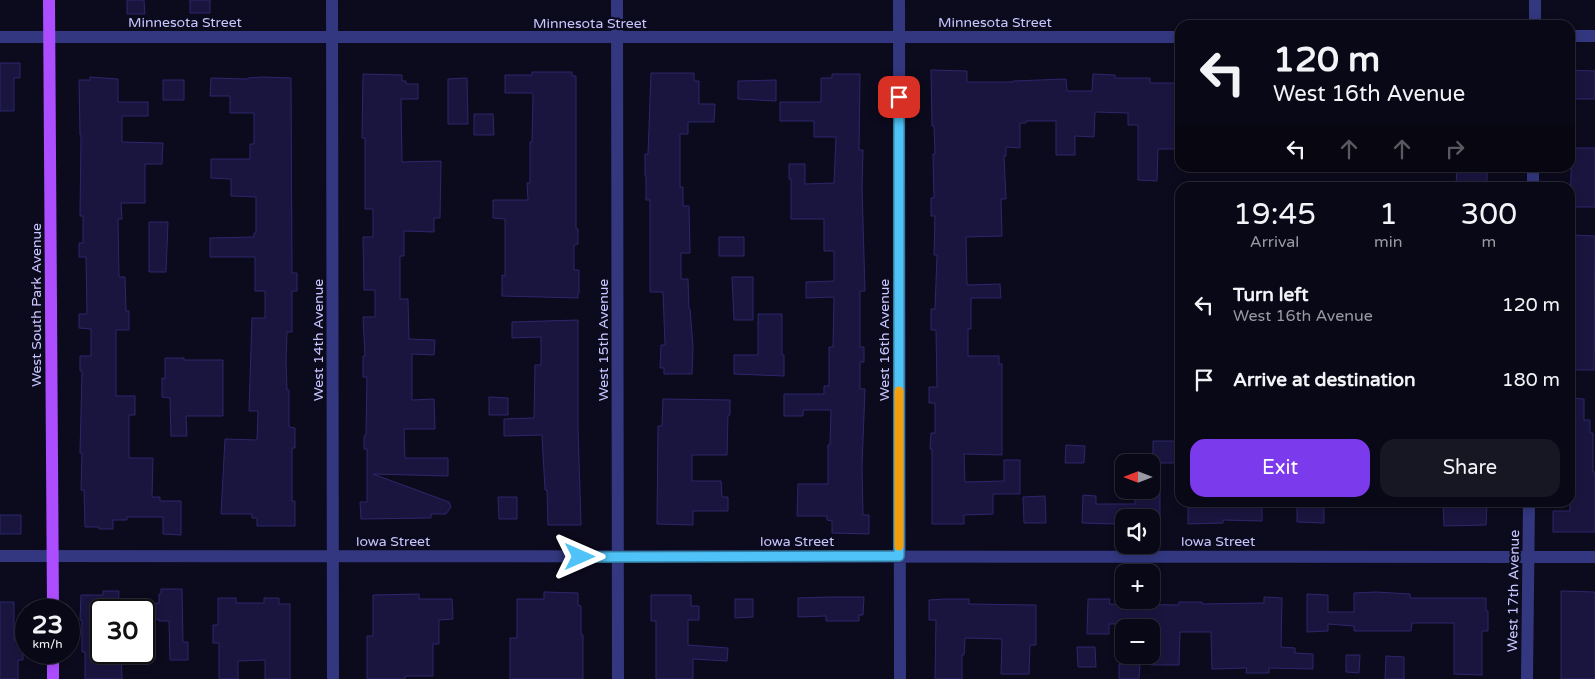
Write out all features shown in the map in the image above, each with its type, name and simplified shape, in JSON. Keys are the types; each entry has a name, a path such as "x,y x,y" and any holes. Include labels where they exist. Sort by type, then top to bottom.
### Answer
{"main road":[{"name":"West South Park Avenue","path":"49,0 53,599"},
{"path":"53,664 53,679"}],"street":[{"name":"West 14th Avenue","path":"332,0 333,679"},
{"name":"West 15th Avenue","path":"617,0 618,679"},
{"name":"West 16th Avenue","path":"899,0 900,679"},
{"path":"1535,0 1535,20"},
{"name":"Minnesota Street","path":"0,37 617,38 1175,36"},
{"path":"1575,36 1595,36"},
{"name":"West 17th Avenue","path":"1527,679 1529,507"},
{"name":"Iowa Street","path":"0,556 1595,557"}],"building":[{"path":"127,0 144,0 145,14 127,14"},
{"path":"190,0 210,0 210,13 190,13"},
{"path":"0,63 20,63 20,78 14,78 14,111 0,111"},
{"path":"931,70 967,71 967,82 1066,79 1067,91 1092,91 1093,74 1115,75 1115,78 1150,78 1150,83 1175,83 1175,149 1158,149 1157,181 1138,180 1138,125 1128,125 1128,113 1095,112 1094,137 1075,136 1075,155 1056,155 1056,121 1026,121 1026,123 1020,123 1020,148 1006,147 1006,156 1004,156 1006,199 1001,199 1002,236 966,237 967,285 1000,284 1001,298 971,298 971,329 968,329 968,356 999,356 999,364 1002,364 1002,455 964,454 965,482 1004,481 1004,460 1020,460 1020,494 993,494 993,514 964,515 964,524 932,524 932,449 930,449 931,433 935,433 935,403 929,403 929,387 937,387 936,330 931,330 931,309 935,309 937,255 934,255 935,216 931,216 931,198 934,198 933,154 935,154 934,126 932,126"},
{"path":"1575,70 1595,71 1595,99 1575,99"},
{"path":"532,72 572,72 572,76 576,76 576,229 578,229 578,244 574,245 574,270 579,270 578,298 502,296 502,275 505,276 505,219 493,218 493,200 528,200 527,183 530,183 533,95 532,93 505,93 505,75 532,75"},
{"path":"651,73 694,73 694,81 699,81 699,104 715,104 714,122 688,122 688,134 680,134 680,187 683,187 683,206 689,206 690,253 681,253 681,279 688,279 693,346 692,374 664,374 664,368 660,368 661,345 665,345 663,292 650,292 650,200 646,200 645,176 645,154 648,154"},
{"path":"363,74 402,75 402,81 406,81 406,84 418,84 418,99 401,99 402,162 441,161 440,218 434,218 434,232 404,231 404,256 400,256 400,299 408,299 409,339 435,340 434,355 412,354 412,400 434,399 435,429 404,429 405,458 448,458 448,476 373,474 449,502 451,507 446,514 431,514 431,518 361,519 360,502 367,502 367,449 364,449 364,436 366,435 367,377 363,377 363,356 365,356 363,317 375,317 375,290 364,290 363,237 373,237 373,209 365,209 365,138 362,138"},
{"path":"832,74 860,74 859,150 863,150 862,187 865,291 860,291 860,347 864,347 864,362 860,362 860,389 865,389 862,466 863,515 869,515 869,534 832,533 832,521 827,520 827,516 797,516 798,484 828,484 828,445 830,445 831,410 803,410 803,416 784,416 784,394 824,394 824,386 829,386 829,347 833,347 834,297 806,298 806,282 834,281 834,251 824,251 824,219 791,219 789,164 805,164 805,184 834,183 836,137 814,137 814,121 780,121 780,102 821,102 821,78 832,78"},
{"path":"90,77 118,79 118,102 148,102 148,116 122,116 122,142 163,143 162,164 145,164 145,203 121,203 122,219 118,219 119,277 125,277 126,311 129,311 129,330 116,330 116,396 135,396 135,415 129,415 129,458 153,458 152,497 160,497 160,501 181,501 181,535 163,534 163,517 127,517 127,520 113,520 113,529 85,527 84,490 81,490 82,371 80,371 80,356 91,356 91,329 79,328 79,314 87,314 86,257 79,257 79,243 83,243 83,216 80,216 81,135 79,80 90,80"},
{"path":"263,77 291,78 292,273 297,273 297,291 292,291 292,332 287,332 286,361 287,390 289,390 289,427 295,428 295,448 292,448 292,501 295,501 295,526 257,526 257,518 252,518 252,514 221,514 225,439 257,440 258,411 249,411 252,318 265,318 265,291 255,291 255,257 210,257 210,238 254,237 254,233 256,233 256,197 231,196 231,179 211,178 211,159 250,159 250,144 254,144 254,113 230,113 230,96 210,96 211,78 248,79"},
{"path":"467,78 468,124 448,124 448,79"},
{"path":"163,80 184,80 184,100 163,100"},
{"path":"776,80 776,101 738,99 738,81"},
{"path":"474,114 493,114 494,135 474,135"},
{"path":"1575,148 1595,148 1595,207 1575,207 1575,182 1571,182 1571,172 1575,172"},
{"path":"1457,172 1487,172 1487,182 1456,182"},
{"path":"149,222 168,222 166,272 149,272"},
{"path":"1575,235 1595,236 1594,370 1575,370"},
{"path":"719,237 744,237 744,256 719,256"},
{"path":"732,277 753,277 753,320 734,320"},
{"path":"758,314 782,314 784,376 734,374 734,355 758,355"},
{"path":"578,320 578,428 581,525 548,525 542,435 504,436 504,419 534,418 535,365 541,365 541,337 512,338 512,322"},
{"path":"165,358 223,360 223,416 186,416 187,436 171,436 170,398 162,397 162,378 165,379"},
{"path":"489,397 508,398 508,415 489,415"},
{"path":"1575,398 1584,399 1584,420 1590,420 1590,433 1593,433 1595,532 1553,532 1553,511 1570,511 1570,507 1575,507"},
{"path":"663,399 730,400 727,455 692,455 692,481 721,481 722,497 728,497 728,511 693,511 693,525 657,524 658,426 662,426"},
{"path":"1153,441 1175,441 1175,463 1160,463 1160,454 1153,454"},
{"path":"1066,445 1085,446 1084,463 1065,463"},
{"path":"1083,495 1096,496 1096,504 1135,504 1135,499 1160,499 1160,509 1115,509 1115,524 1082,523"},
{"path":"1045,496 1046,523 1024,523 1023,497"},
{"path":"498,497 517,497 517,519 499,519"},
{"path":"1188,507 1262,507 1262,521 1223,520 1223,523 1188,524"},
{"path":"1297,507 1324,507 1324,523 1297,522"},
{"path":"1443,507 1487,507 1486,525 1444,526"},
{"path":"0,515 21,515 21,534 0,534"},
{"path":"161,589 182,589 183,642 188,642 188,660 170,660 169,621 155,619 155,603 159,603 159,594 161,594"},
{"path":"103,591 119,591 119,599 90,599 90,664 121,664 122,679 85,679 85,652 82,652 82,620 80,620 81,595 103,595"},
{"path":"1561,591 1595,592 1595,679 1561,679"},
{"path":"544,592 578,593 578,605 581,606 581,635 583,635 583,679 510,679 510,638 517,638 517,599 544,599"},
{"path":"1354,593 1410,594 1410,598 1486,598 1488,631 1482,631 1482,675 1454,674 1454,623 1412,623 1411,631 1354,631 1354,626 1328,624 1328,631 1307,632 1307,594 1328,595 1328,612 1354,612"},
{"path":"419,594 419,599 452,599 453,619 439,620 439,644 433,644 433,676 405,676 405,679 367,679 367,636 373,636 373,595"},
{"path":"651,595 691,595 691,606 699,606 699,620 688,620 688,645 728,648 727,661 693,659 693,679 656,679 656,621 651,621"},
{"path":"864,597 863,615 859,615 859,621 826,621 826,616 798,617 798,598"},
{"path":"1264,597 1282,598 1281,647 1295,648 1295,653 1313,654 1313,669 1269,668 1269,673 1246,673 1247,668 1212,669 1211,632 1180,632 1179,665 1151,665 1160,664 1160,619 1115,619 1115,624 1109,624 1109,634 1087,634 1088,599 1110,599 1109,604 1115,604 1115,609 1160,609 1160,605 1179,605 1179,602 1202,602 1202,604 1264,603"},
{"path":"218,598 236,598 236,603 264,603 264,598 279,598 279,604 290,604 290,679 265,679 265,660 238,661 238,679 219,679 219,643 213,643 213,625 218,625"},
{"path":"735,599 753,599 753,617 735,618"},
{"path":"969,599 969,604 1036,605 1036,645 1030,645 1029,674 1001,674 1002,639 965,638 964,655 962,655 962,679 935,679 936,620 929,620 929,600"},
{"path":"0,602 14,602 15,664 18,664 18,679 0,679"},
{"path":"1077,647 1095,647 1096,667 1078,667"},
{"path":"1346,655 1360,655 1359,673 1346,672"},
{"path":"1386,656 1404,657 1404,679 1385,679"},
{"path":"1119,664 1140,664 1139,679 1119,679"}],"slow traffic":[{"path":"899,391 899,546"}],"route":[{"path":"580,557 899,556 899,97"}]}
